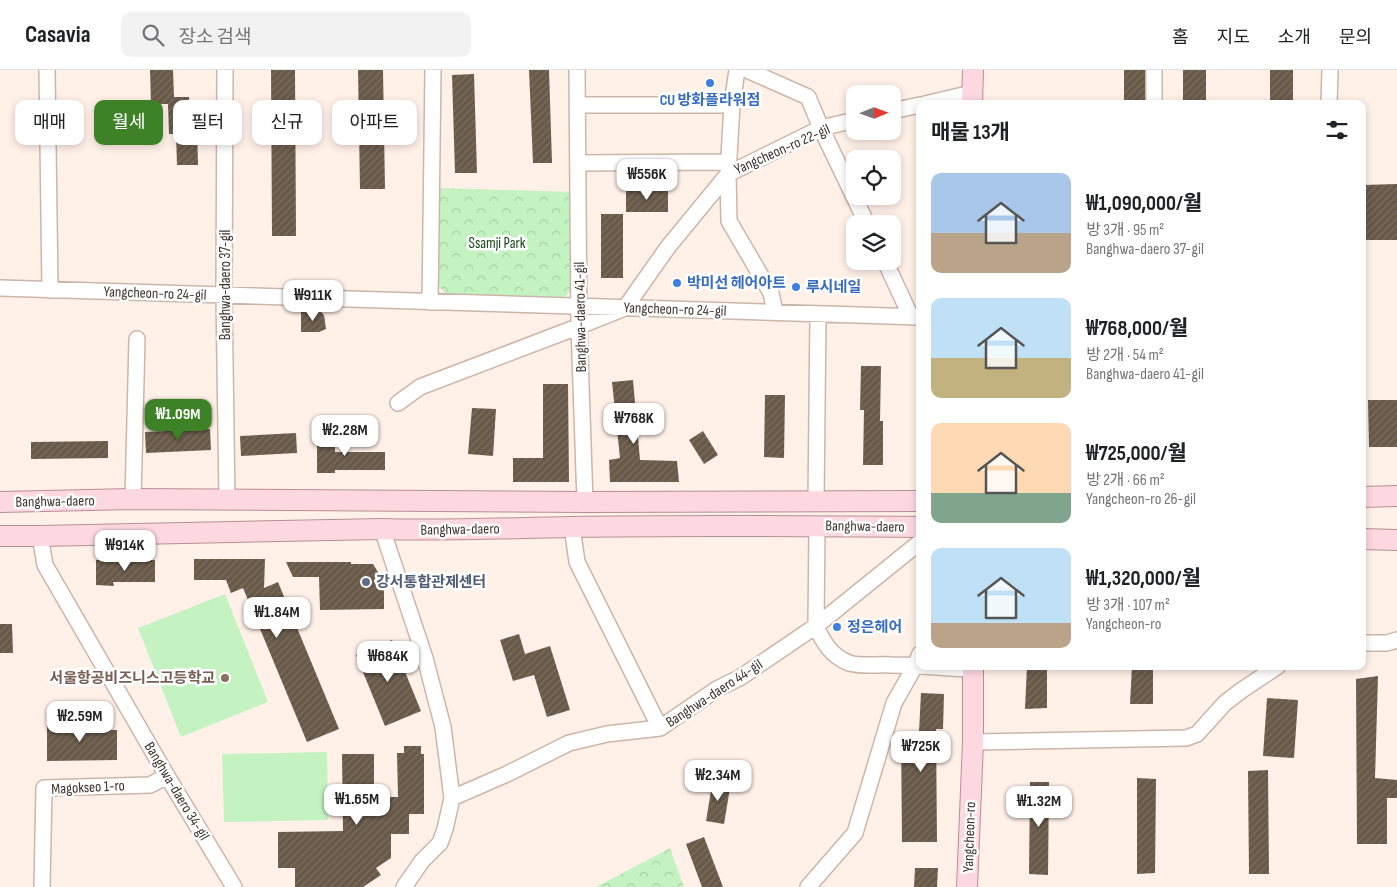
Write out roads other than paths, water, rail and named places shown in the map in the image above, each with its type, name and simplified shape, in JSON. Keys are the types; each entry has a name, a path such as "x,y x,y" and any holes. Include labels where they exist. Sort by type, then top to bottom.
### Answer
{"main road":[{"path":"972,98 973,70"},
{"path":"1366,497 1397,496"},
{"name":"Banghwa-daero","path":"0,502 133,499 585,502 916,501"},
{"name":"Banghwa-daero","path":"0,536 572,527 916,527"},
{"path":"1366,539 1397,540"},
{"name":"Yangcheon-ro","path":"967,887 973,742 973,670"}],"street":[{"path":"47,70 50,290"},
{"name":"Banghwa-daero 37-gil","path":"225,70 224,295 227,500"},
{"path":"430,302 433,70"},
{"name":"Banghwa-daero 41-gil","path":"577,70 579,326 585,502"},
{"path":"737,70 732,105 729,221 771,292 775,312"},
{"path":"747,70 808,97 863,215"},
{"path":"1154,70 1154,100"},
{"path":"1329,100 1330,70"},
{"path":"956,100 972,98"},
{"path":"578,104 732,105"},
{"path":"901,109 916,106"},
{"name":"Yangcheon-ro 22-gil","path":"625,308 668,247 729,168 821,128 846,122"},
{"path":"578,162 729,168"},
{"path":"889,270 915,317"},
{"name":"Yangcheon-ro 24-gil","path":"0,288 915,317"},
{"path":"398,403 420,387 625,308"},
{"path":"816,501 818,314"},
{"path":"133,499 137,339"},
{"path":"817,526 816,626 831,652 849,663 873,665 916,660"},
{"path":"572,527 577,562 660,728"},
{"path":"382,529 429,675 443,727 452,798 440,843 422,861 404,887"},
{"name":"Banghwa-daero 34-gil","path":"40,536 45,565 167,776 234,887"},
{"name":"Banghwa-daero 44-gil","path":"452,798 507,774 569,743 608,734 660,728 717,689 741,677 816,626 916,545"},
{"path":"1366,643 1387,643 1397,640"},
{"path":"808,887 855,833 894,703 916,664"},
{"path":"973,742 1186,738 1197,734 1225,703 1272,670"},
{"name":"Magokseo 1-ro","path":"42,887 44,788 150,785 167,776"}],"place":[{"name":"CU 방화플라워점","path":"710,83"},
{"name":"박미선 헤어아트","path":"677,283"},
{"name":"루시네일","path":"796,287"},
{"name":"강서통합관제센터","path":"366,582"},
{"name":"정은헤어","path":"837,627"},
{"name":"서울항공비즈니스고등학교","path":"225,678"}],"park label":[{"name":"Ssamji Park","path":"497,243"}]}
